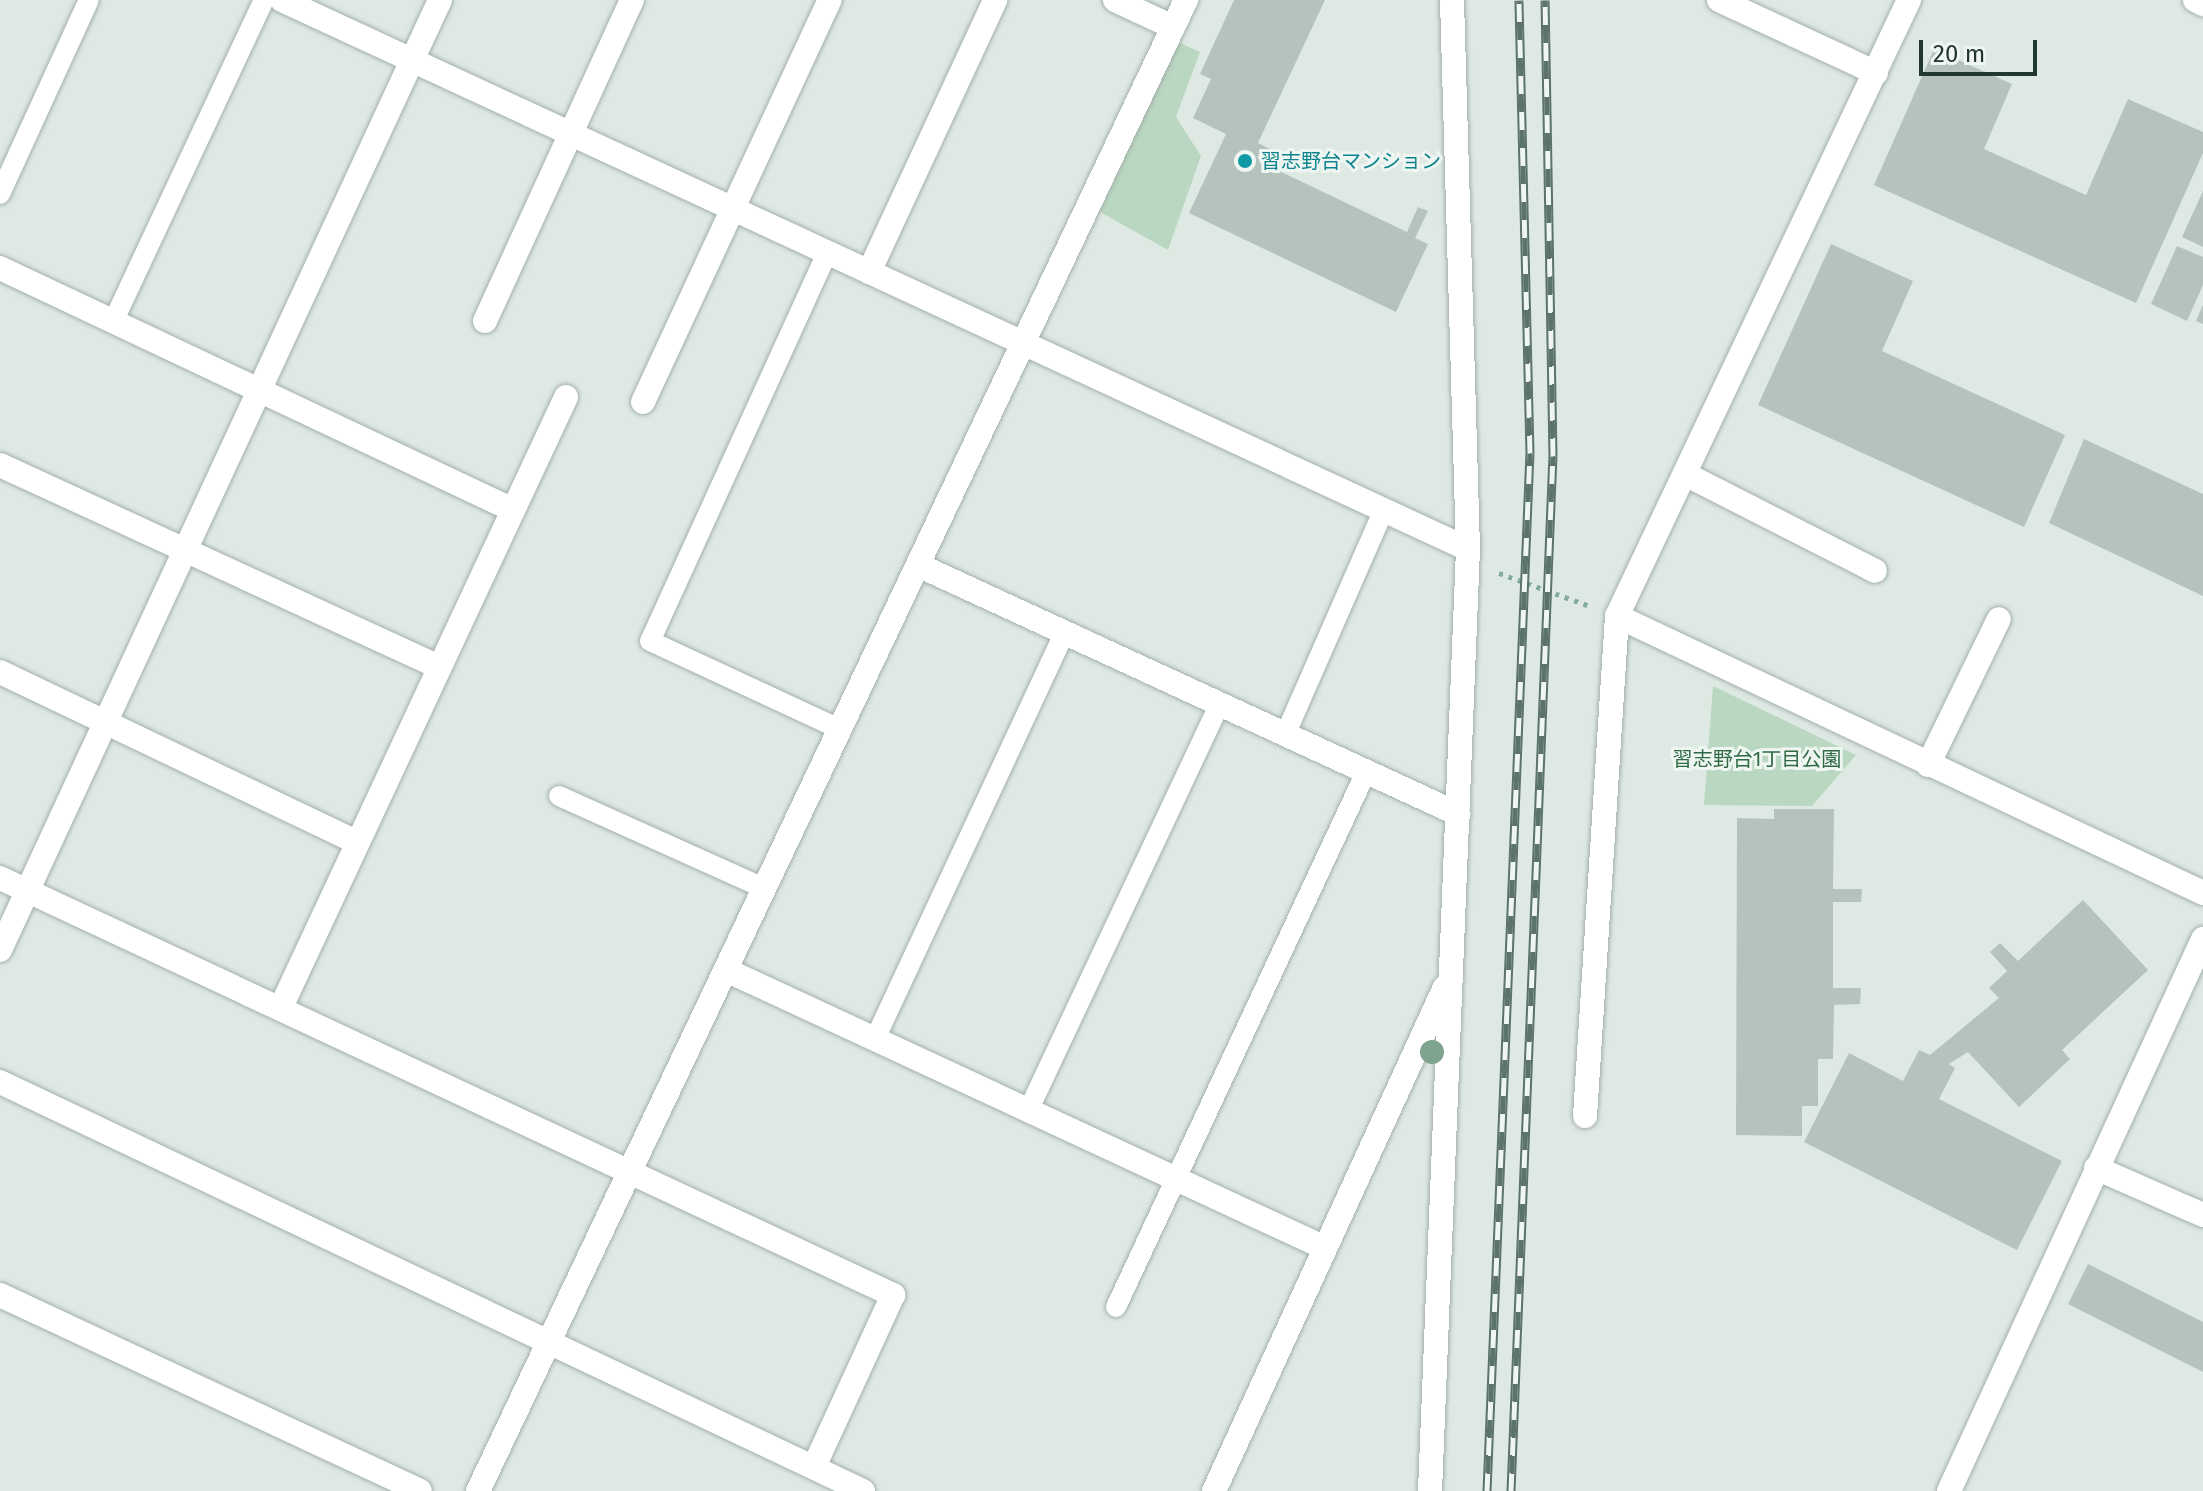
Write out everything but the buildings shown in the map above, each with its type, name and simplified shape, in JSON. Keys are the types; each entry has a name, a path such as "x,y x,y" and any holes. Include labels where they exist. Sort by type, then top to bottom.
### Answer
{"street":[{"path":"282,0 1384,510 1468,556"},
{"path":"0,950 440,0"},
{"path":"485,321 632,0"},
{"path":"643,402 830,0"},
{"path":"869,272 995,0"},
{"path":"1115,0 1173,27"},
{"path":"478,1491 1186,0"},
{"path":"1430,1491 1468,556 1452,0"},
{"path":"1719,0 1876,73"},
{"path":"1585,1116 1617,616 1909,0"},
{"path":"2195,0 2203,4"},
{"path":"0,268 513,510"},
{"path":"282,1005 566,397"},
{"path":"0,465 439,667"},
{"path":"1685,474 1875,571"},
{"path":"918,565 1458,814"},
{"path":"1617,616 2203,893"},
{"path":"1928,765 1999,619"},
{"path":"0,672 357,842"},
{"path":"0,878 282,1005 893,1295 814,1467"},
{"path":"1949,1491 2203,939"},
{"path":"726,970 1323,1247"},
{"path":"1214,1491 1323,1247 1450,978"},
{"path":"0,1082 863,1491"},
{"path":"2096,1168 2203,1215"},
{"path":"0,1295 420,1491"}],"lane":[{"path":"0,194 89,0"},
{"path":"113,322 264,0"},
{"path":"827,253 650,641 840,729"},
{"path":"1285,735 1384,510"},
{"path":"875,1039 1064,633"},
{"path":"1029,1109 1219,705"},
{"path":"1116,1307 1366,772"},
{"path":"559,796 764,888"}],"path":[{"path":"1468,556 1617,616"}],"green space":[{"path":"1176,41 1200,52 1176,117 1201,156 1168,250 1100,212"},
{"name":"習志野台1丁目公園","path":"1713,686 1856,755 1812,806 1704,805"}],"railway":[{"path":"1487,1491 1530,453 1519,0"},
{"path":"1511,1491 1553,456 1545,0"}],"place":[{"name":"習志野台マンション","path":"1245,161"}]}
